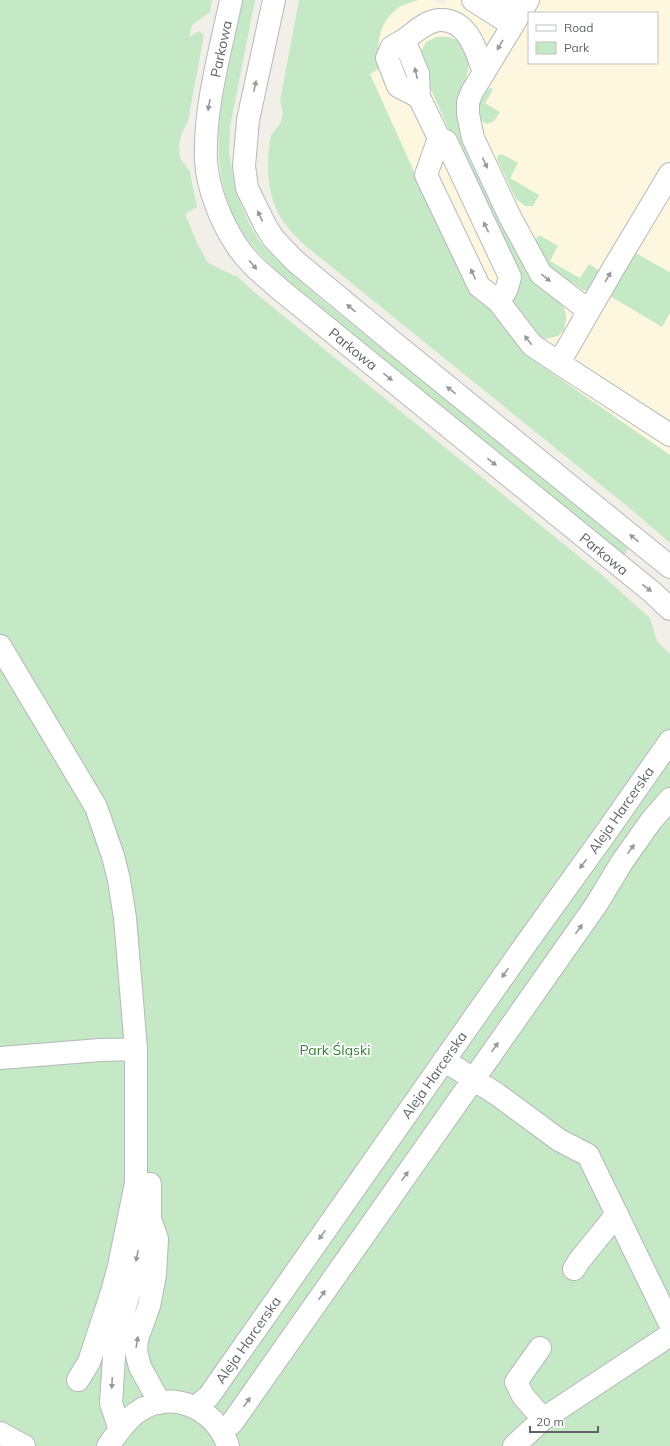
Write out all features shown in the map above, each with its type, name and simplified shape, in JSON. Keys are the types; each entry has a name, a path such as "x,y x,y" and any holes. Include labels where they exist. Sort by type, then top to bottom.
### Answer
{"street":[{"name":"Parkowa","path":"231,0 208,110 206,162 210,186 217,207 226,228 238,247 257,270 282,291 656,595 670,609"},
{"path":"274,0 248,120 244,166 248,188 264,225 273,238 295,261 394,343 668,564"},
{"path":"455,23 460,6 464,0"},
{"path":"472,0 516,9 468,102 468,114 473,138 510,217 541,274 589,311"},
{"path":"484,73 475,46 465,31 455,23 439,20 424,26 404,40 418,74 419,97 439,138 446,141 510,277 507,288 499,302"},
{"path":"439,138 426,175 479,286 499,302 532,345 670,435"},
{"path":"559,363 670,174"},
{"path":"4,659 96,807 109,844 119,880 125,918 136,1049 136,1183 119,1266 112,1292 89,1362 78,1380"},
{"name":"Aleja Harcerska","path":"196,1407 209,1396 533,933 670,741"},
{"path":"225,1438 232,1423 596,906 622,862 651,821 670,799"},
{"path":"533,933 562,953"},
{"path":"0,1058 100,1050 136,1049"},
{"path":"444,1060 498,1094 559,1140 588,1155 670,1324"},
{"path":"150,1184 150,1219 157,1239 156,1275 149,1306 137,1339 136,1351 140,1367 160,1403"},
{"path":"356,1188 383,1208"},
{"path":"574,1269 617,1214"},
{"path":"114,1438 111,1403 115,1341 131,1286 140,1242 150,1219"},
{"path":"514,1446 543,1419 670,1335"},
{"path":"540,1348 516,1382 523,1396 543,1419"},
{"path":"114,1438 125,1423 136,1413 149,1406 160,1403 176,1402 196,1407 212,1418 225,1438"},
{"path":"0,1433 24,1446"}],"shaded area":[{"path":"419,0 431,0 444,4 446,1 445,0 670,0 670,455 530,358 468,280 448,247 369,74 382,67 379,57 378,43 386,20 399,7"}],"green space":[{"name":"Park Śląski","path":"0,0 212,0 210,12 192,25 189,37 199,31 204,35 188,121 181,135 179,146 180,158 190,172 197,207 185,214 197,243 208,263 237,276 254,292 603,576 650,618 657,641 670,654 670,1446 0,1446"},
{"path":"243,0 255,0 230,127 229,153 236,193 251,227 261,244 290,272 327,304 628,548 626,553 623,554 291,283 259,253 243,233 229,206 221,178 219,148 220,118 224,88"},
{"path":"299,0 419,0 400,7 386,20 379,39 379,53 382,67 370,74 448,247 468,280 530,358 670,455 670,543 632,510 307,247 284,223 272,197 268,174 268,155 272,135 282,119 280,101"},
{"path":"437,37 456,39 461,43 466,51 469,59 469,67 457,108 458,124 528,276 536,284 553,295 563,306 566,314 566,320 564,330 558,336 545,339 538,336 513,307 462,159 424,74 420,56 421,51 426,42"},
{"path":"491,88 493,89 485,103 500,112 494,121 487,124 480,120 477,107 487,90"},
{"path":"502,154 518,163 510,178 539,195 533,206 525,206 516,199 497,159 498,155"},
{"path":"539,236 558,246 550,261 580,278 589,264 597,269 599,272 588,291 583,290 545,263 536,241 537,237"},
{"path":"636,253 669,272 670,271 670,313 662,327 610,296"}]}
